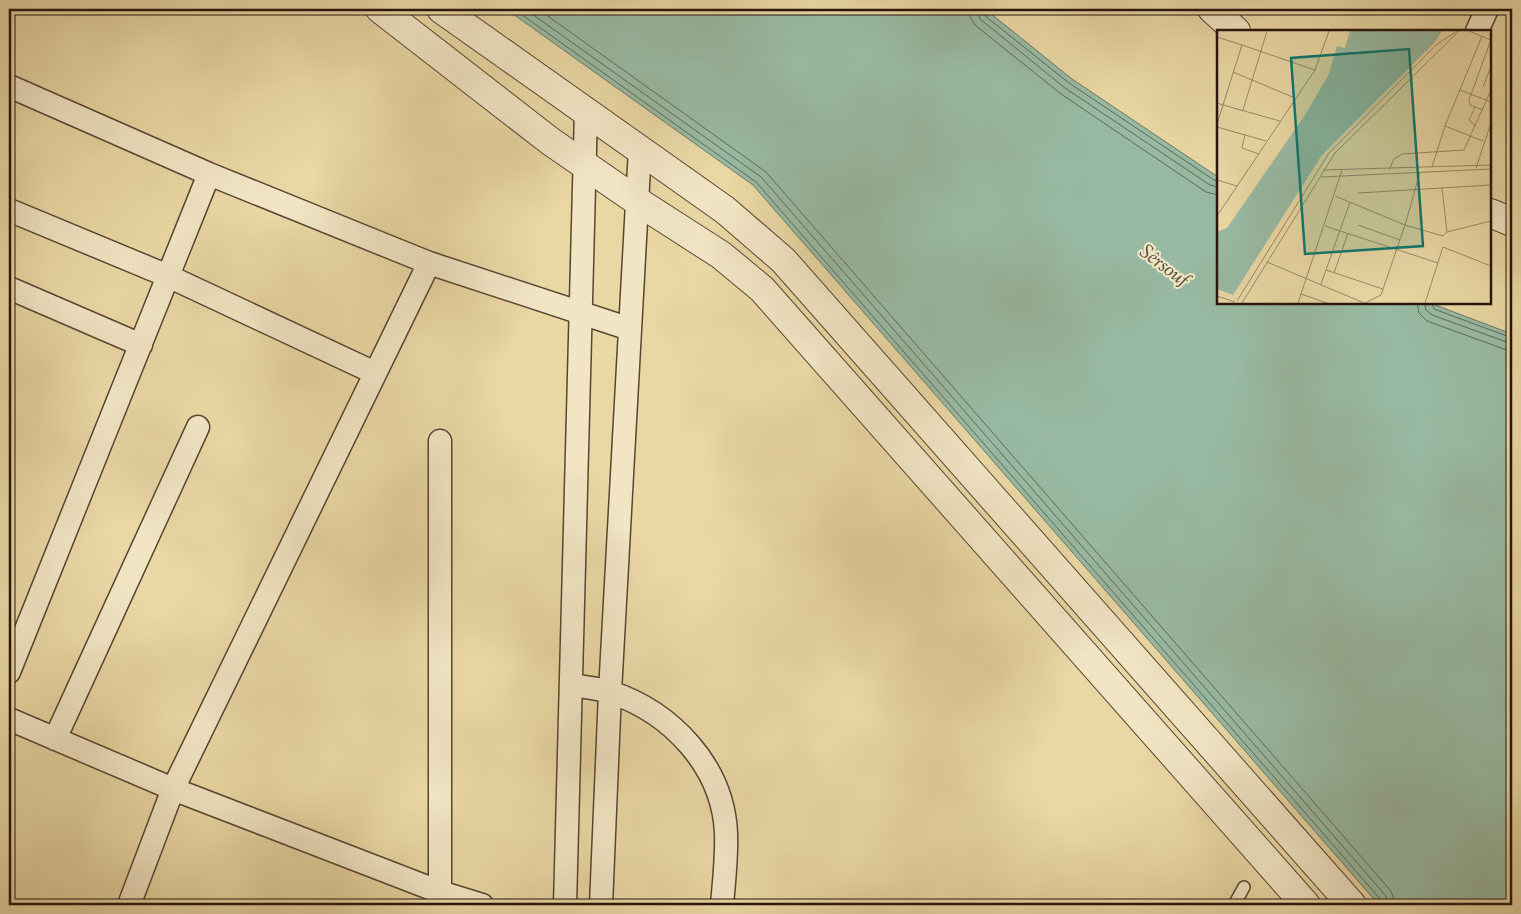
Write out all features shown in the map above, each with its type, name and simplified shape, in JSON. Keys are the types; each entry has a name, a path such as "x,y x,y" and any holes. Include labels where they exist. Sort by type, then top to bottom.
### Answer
{"street":[{"path":"380,9 410,17 543,136 637,202 721,255 762,288 1306,905"},
{"path":"441,9 738,220 795,273 1352,905"},
{"path":"1212,9 1235,30"},
{"path":"1477,30 1487,9"},
{"path":"9,86 210,174 429,263 630,329"},
{"path":"565,905 586,111"},
{"path":"601,905 610,692 640,149"},
{"path":"9,672 210,174"},
{"path":"9,210 168,276 375,373"},
{"path":"1491,213 1512,222"},
{"path":"129,905 172,789 429,263"},
{"path":"9,288 141,345"},
{"path":"889,433 915,409"},
{"path":"55,739 198,427"},
{"path":"440,441 440,899"},
{"path":"572,685 610,692 648,710 684,736 700,757 713,780 726,832 722,905"},
{"path":"9,719 172,789 440,899 482,905"},
{"path":"1283,878 1308,854"}],"lane":[{"path":"1234,905 1244,887"}],"water":[{"name":"Sêrsouf","path":"506,9 985,9 1072,79 1217,176 1217,304 1433,304 1512,334 1512,905 1379,905 753,185"}]}
